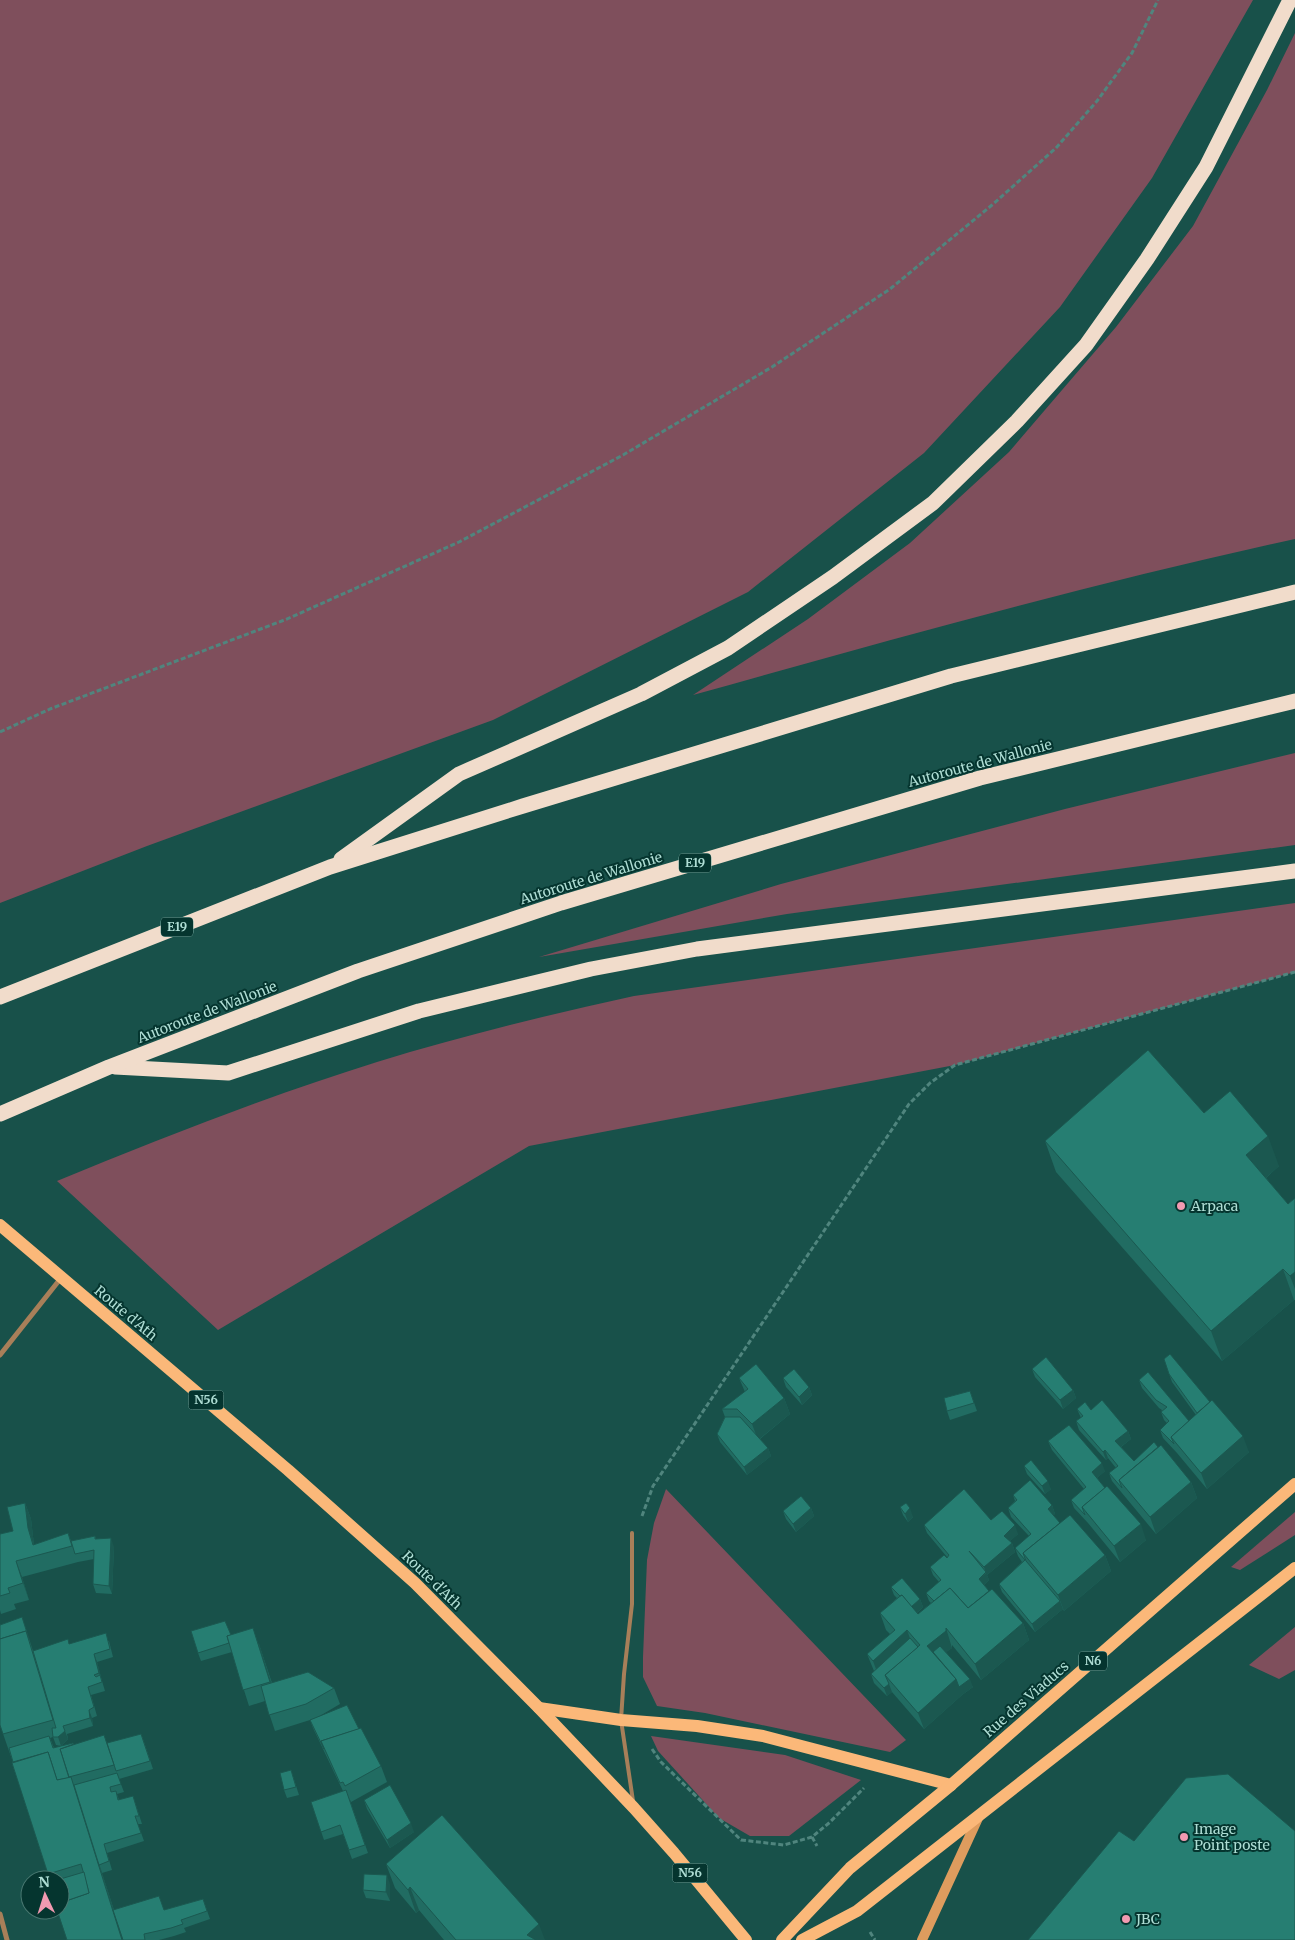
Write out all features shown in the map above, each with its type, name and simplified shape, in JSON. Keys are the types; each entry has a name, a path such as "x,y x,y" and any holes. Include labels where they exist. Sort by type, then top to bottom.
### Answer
{"highway":[{"path":"330,867 459,774 641,694 728,648 833,577 933,503 1017,421 1086,345 1136,275 1206,167 1290,0"},
{"name":"E19","path":"0,997 330,867 523,806 951,676 1295,592"},
{"name":"Autoroute de Wallonie","path":"0,1114 109,1067 358,971 562,903 980,778 1295,701"},
{"path":"109,1067 228,1073 419,1011 591,969 697,949 1295,871"}],"main road":[{"name":"Route d'Ath","path":"0,1225 350,1524 415,1583 539,1708 634,1808 746,1940"},
{"name":"Rue des Viaducs","path":"782,1940 850,1868 951,1785 1295,1484"},
{"path":"802,1940 857,1911 1295,1568"},
{"path":"539,1708 622,1720 697,1726 763,1736 951,1785"},
{"path":"922,1940 978,1816"}],"street":[{"path":"0,1355 61,1278"},
{"path":"0,1914 7,1940"}],"lane":[{"path":"632,1533 632,1604 624,1674 622,1720 634,1808"}],"path":[{"path":"0,732 50,709 287,619 459,542 623,455 772,367 890,289 992,206 1056,148 1097,101 1132,53 1158,0"},
{"path":"632,1533 641,1519 659,1478 909,1104 930,1083 955,1065 1295,972"},
{"path":"649,1743 661,1762 741,1840 784,1845 812,1837 830,1823 866,1787"},
{"path":"725,1833 730,1828"},
{"path":"812,1837 817,1846"}],"shaded area":[{"path":"0,0 1253,0 1152,178 1060,307 924,453 748,592 493,720 147,846 0,903"},
{"path":"1295,33 1295,539 1068,593 693,695 808,619 910,543 1009,452 1116,327 1193,226 1267,90"},
{"path":"1295,753 1295,845 787,914 539,957 781,884 1065,809"},
{"path":"1295,903 1295,972 955,1065 529,1146 218,1330 57,1181 215,1118 336,1075 409,1052 601,1003 634,996"},
{"path":"666,1489 906,1740 890,1752 705,1713 657,1706 643,1677 647,1560 654,1523"},
{"path":"1295,1512 1295,1535 1240,1570 1231,1567"},
{"path":"1295,1627 1295,1670 1279,1679 1249,1665"},
{"path":"651,1736 785,1755 861,1780 789,1836 750,1836 719,1818 658,1751"}],"building":[{"name":"Arpaca","path":"1148,1050 1204,1113 1230,1091 1268,1136 1246,1155 1288,1204 1295,1198 1295,1272 1290,1276 1283,1269 1211,1331 1045,1141"},
{"path":"1170,1354 1210,1402 1197,1413 1169,1374 1164,1359"},
{"path":"1046,1357 1073,1390 1060,1400 1032,1369"},
{"path":"756,1364 784,1398 752,1424 737,1409 722,1409 748,1389 739,1378"},
{"path":"794,1369 809,1387 799,1397 783,1378"},
{"path":"1148,1372 1189,1421 1171,1437 1174,1444 1160,1430 1169,1421 1161,1412 1167,1407 1156,1400 1139,1380"},
{"path":"970,1391 974,1403 947,1411 944,1398"},
{"path":"1102,1400 1128,1431 1115,1441 1134,1461 1154,1442 1158,1447 1119,1480 1122,1488 1109,1473 1118,1466 1076,1421 1083,1416 1077,1409 1085,1402 1091,1410"},
{"path":"1212,1400 1243,1436 1201,1473 1171,1437"},
{"path":"725,1417 740,1417 768,1448 744,1467 717,1434"},
{"path":"1069,1425 1102,1463 1092,1472 1105,1488 1082,1507 1085,1515 1071,1500 1086,1487 1048,1441"},
{"path":"1161,1445 1191,1482 1150,1517 1119,1480"},
{"path":"1031,1460 1048,1481 1042,1486 1024,1466"},
{"path":"1030,1480 1052,1505 1048,1509 1060,1523 1023,1553 1026,1561 1060,1601 1032,1624 999,1584 1025,1560 1015,1548 1031,1534 1008,1508 1017,1500 1013,1495"},
{"path":"1107,1486 1141,1524 1114,1546 1082,1507"},
{"path":"964,1489 991,1520 1002,1511 1015,1525 1004,1536 1012,1543 984,1567 969,1551 986,1572 979,1579 989,1591 968,1608 950,1588 934,1601 926,1593 941,1580 930,1567 944,1555 947,1558 949,1555 924,1525"},
{"path":"801,1496 811,1508 793,1524 783,1511"},
{"path":"25,1503 28,1528 33,1545 68,1533 72,1546 16,1561 23,1583 8,1588 10,1593 0,1596 0,1534 13,1531 7,1507"},
{"path":"906,1503 910,1508 905,1514 900,1507"},
{"path":"1070,1515 1105,1555 1058,1595 1023,1553"},
{"path":"95,1536 95,1539 111,1538 109,1586 93,1584 94,1550 75,1554 71,1541"},
{"path":"902,1578 920,1599 911,1607 902,1595 900,1596 891,1587"},
{"path":"950,1588 968,1608 992,1589 1023,1623 975,1664 946,1628 946,1631 927,1646 956,1679 918,1713 885,1675 920,1645 907,1630 873,1661 867,1654 895,1630 880,1613 899,1597 902,1595 918,1614"},
{"path":"22,1617 29,1639 26,1631 0,1639 0,1625"},
{"path":"225,1621 231,1635 227,1636 229,1643 198,1653 191,1631"},
{"path":"253,1628 270,1682 243,1690 227,1636"},
{"path":"26,1631 53,1720 3,1734 0,1725 0,1639"},
{"path":"106,1633 110,1649 94,1654 99,1673 94,1675 96,1677 100,1675 102,1682 88,1687 94,1707 89,1710 90,1718 63,1726 65,1731 58,1737 53,1737 52,1728 56,1728 33,1651 68,1639 69,1644"},
{"path":"910,1638 918,1647 885,1675 889,1684 884,1688 871,1674"},
{"path":"940,1646 970,1679 959,1687 956,1679 933,1652"},
{"path":"308,1672 334,1688 306,1704 269,1715 261,1686"},
{"path":"347,1705 359,1729 321,1741 324,1749 310,1720"},
{"path":"361,1728 381,1766 345,1786 343,1782 340,1783 321,1741"},
{"path":"141,1734 150,1761 116,1771 107,1743"},
{"path":"104,1735 114,1765 69,1777 60,1749"},
{"path":"49,1736 53,1748 74,1744 60,1749 69,1778 57,1780 48,1752 13,1762 9,1748"},
{"path":"48,1752 57,1780 71,1777 122,1940 67,1940 60,1920 70,1920 70,1900 89,1893 81,1864 61,1870 47,1870 12,1763"},
{"path":"291,1770 296,1787 284,1790 280,1773"},
{"path":"117,1773 121,1784 110,1787 111,1792 116,1791 118,1800 133,1796 139,1816 135,1816 141,1833 104,1844 109,1861 99,1865 74,1785"},
{"path":"1228,1774 1295,1831 1295,1940 1028,1940 1119,1831 1134,1841 1186,1778"},
{"path":"390,1785 411,1823 387,1840 364,1800"},
{"path":"346,1790 365,1845 349,1850 340,1825 321,1832 311,1802"},
{"path":"442,1815 539,1924 527,1935 536,1940 456,1940 410,1887 408,1890 386,1864"},
{"path":"84,1872 89,1893 70,1900 70,1876"},
{"path":"364,1874 387,1875 386,1892 363,1890"},
{"path":"159,1896 164,1910 203,1899 207,1911 181,1920 183,1924 144,1934 145,1940 123,1940 113,1910"}],"place":[{"name":"Arpaca","path":"1181,1206"},
{"name":"Image Point poste","path":"1184,1837"},
{"name":"JBC","path":"1126,1919"}]}
